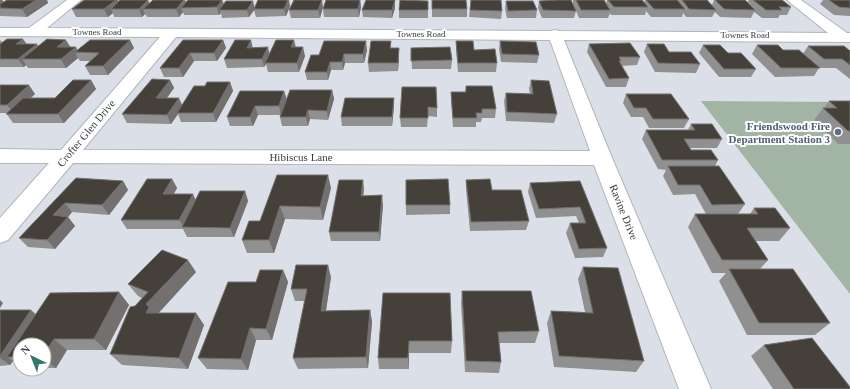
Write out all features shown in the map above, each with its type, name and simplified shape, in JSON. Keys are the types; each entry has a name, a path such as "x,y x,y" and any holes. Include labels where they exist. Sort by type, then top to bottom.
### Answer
{"street":[{"path":"32,32 75,0"},
{"path":"793,0 848,37"},
{"name":"Townes Road","path":"0,32 555,34 848,37"},
{"name":"Crofter Glen Drive","path":"0,234 172,33"},
{"name":"Ravine Drive","path":"555,34 602,158 695,389"},
{"name":"Hibiscus Lane","path":"0,156 602,158"}],"green space":[{"path":"701,101 850,102 850,294"}],"building":[{"path":"7,0 36,0 22,9 0,8 0,4"},
{"path":"84,0 116,0 104,9 72,9"},
{"path":"120,0 148,0 139,9 111,9"},
{"path":"153,0 184,0 176,9 143,9"},
{"path":"188,0 222,0 217,7 181,8"},
{"path":"258,0 288,0 284,9 254,9"},
{"path":"294,0 322,0 318,10 289,10"},
{"path":"326,0 360,0 358,9 323,9"},
{"path":"366,0 395,0 392,10 362,10"},
{"path":"400,0 428,1 428,10 399,10"},
{"path":"432,0 466,0 467,9 432,9"},
{"path":"471,0 501,0 502,11 470,10"},
{"path":"571,0 576,11 543,10 539,1"},
{"path":"576,0 604,0 610,10 581,10"},
{"path":"608,0 642,0 648,7 614,7"},
{"path":"646,0 677,0 685,9 654,9"},
{"path":"682,0 707,0 716,10 689,9"},
{"path":"715,0 745,0 755,10 724,9"},
{"path":"753,0 782,0 791,7 779,7 782,10 766,10"},
{"path":"829,0 850,0 850,8 839,7"},
{"path":"226,1 253,1 247,10 219,10"},
{"path":"506,1 533,1 537,10 508,11"},
{"path":"7,39 23,39 16,44 37,44 18,59 0,59 0,44"},
{"path":"47,39 66,40 57,47 76,47 61,59 22,59"},
{"path":"90,40 130,40 103,66 85,66 99,53 75,52"},
{"path":"183,40 223,40 214,53 190,53 179,68 160,68"},
{"path":"235,40 251,40 247,48 268,47 262,59 224,59"},
{"path":"276,40 294,40 291,47 303,47 297,63 265,63"},
{"path":"324,41 366,41 363,54 344,54 342,62 330,62 327,72 305,72 311,55 319,55"},
{"path":"371,41 391,41 390,48 399,48 398,63 368,63"},
{"path":"456,41 473,41 474,50 495,49 497,63 458,63"},
{"path":"500,41 536,42 539,55 502,54"},
{"path":"630,43 640,57 619,57 621,61 619,61 629,78 609,79 589,44"},
{"path":"647,44 664,44 669,52 691,52 700,64 658,63"},
{"path":"703,45 720,45 728,53 741,53 756,69 724,69"},
{"path":"757,45 778,45 783,50 799,50 820,68 781,68"},
{"path":"808,46 844,46 850,51 850,65 842,59 824,59"},
{"path":"450,47 452,60 411,61 411,48"},
{"path":"152,79 170,80 156,98 179,98 167,115 122,114"},
{"path":"73,80 91,80 58,114 6,114 23,98 55,98"},
{"path":"531,80 549,81 557,114 507,112 506,93 533,94"},
{"path":"207,82 230,82 213,113 177,113 194,86 205,86"},
{"path":"0,85 29,85 7,105 0,105"},
{"path":"466,86 492,86 496,109 482,109 482,113 476,113 477,118 453,118 451,92 466,92"},
{"path":"402,87 436,87 437,108 428,107 428,118 400,118"},
{"path":"290,90 332,90 327,111 308,110 306,117 280,117"},
{"path":"240,91 284,91 279,106 255,106 250,117 227,117"},
{"path":"626,94 671,94 689,119 653,119 646,108 634,108"},
{"path":"345,98 394,98 392,117 341,117"},
{"path":"829,101 850,101 850,131 848,131 823,108 837,108"},
{"path":"691,124 712,124 722,139 684,139 691,150 711,150 718,160 662,160 646,130 695,130"},
{"path":"668,166 719,166 745,204 712,205 700,185 678,185"},
{"path":"277,175 328,175 320,207 280,206 269,240 242,240 249,221 260,221"},
{"path":"76,178 123,181 102,205 65,203 53,215 68,217 47,240 19,238"},
{"path":"147,179 172,179 163,194 193,194 179,220 121,220"},
{"path":"448,179 450,205 406,205 406,180"},
{"path":"490,179 492,190 521,190 529,221 471,222 466,180"},
{"path":"339,180 363,180 361,196 382,195 379,232 329,232"},
{"path":"580,181 607,248 579,249 570,223 586,223 580,207 539,209 530,183"},
{"path":"200,191 245,191 230,228 182,227"},
{"path":"754,208 775,208 790,228 747,228 768,260 722,260 695,214 758,214"},
{"path":"162,250 188,260 146,304 149,307 146,313 196,313 179,358 110,354 130,307 135,306 148,292 128,284"},
{"path":"296,265 328,265 321,311 370,310 366,357 293,358 307,289 291,289"},
{"path":"583,267 618,268 644,361 559,356 551,311 593,313"},
{"path":"729,269 793,269 830,323 759,323"},
{"path":"260,270 283,270 266,329 250,328 241,359 198,358 228,282 256,282"},
{"path":"462,291 531,291 539,331 498,332 501,362 466,361"},
{"path":"119,292 94,339 54,339 52,342 52,337 20,337 50,293"},
{"path":"383,293 450,293 452,341 409,341 408,358 378,358"},
{"path":"0,310 31,310 12,337 0,356"},
{"path":"812,338 850,389 794,389 764,345"},
{"path":"12,350 12,357 7,357"}],"place":[{"name":"Friendswood Fire Department Station 3","path":"838,132"}]}
